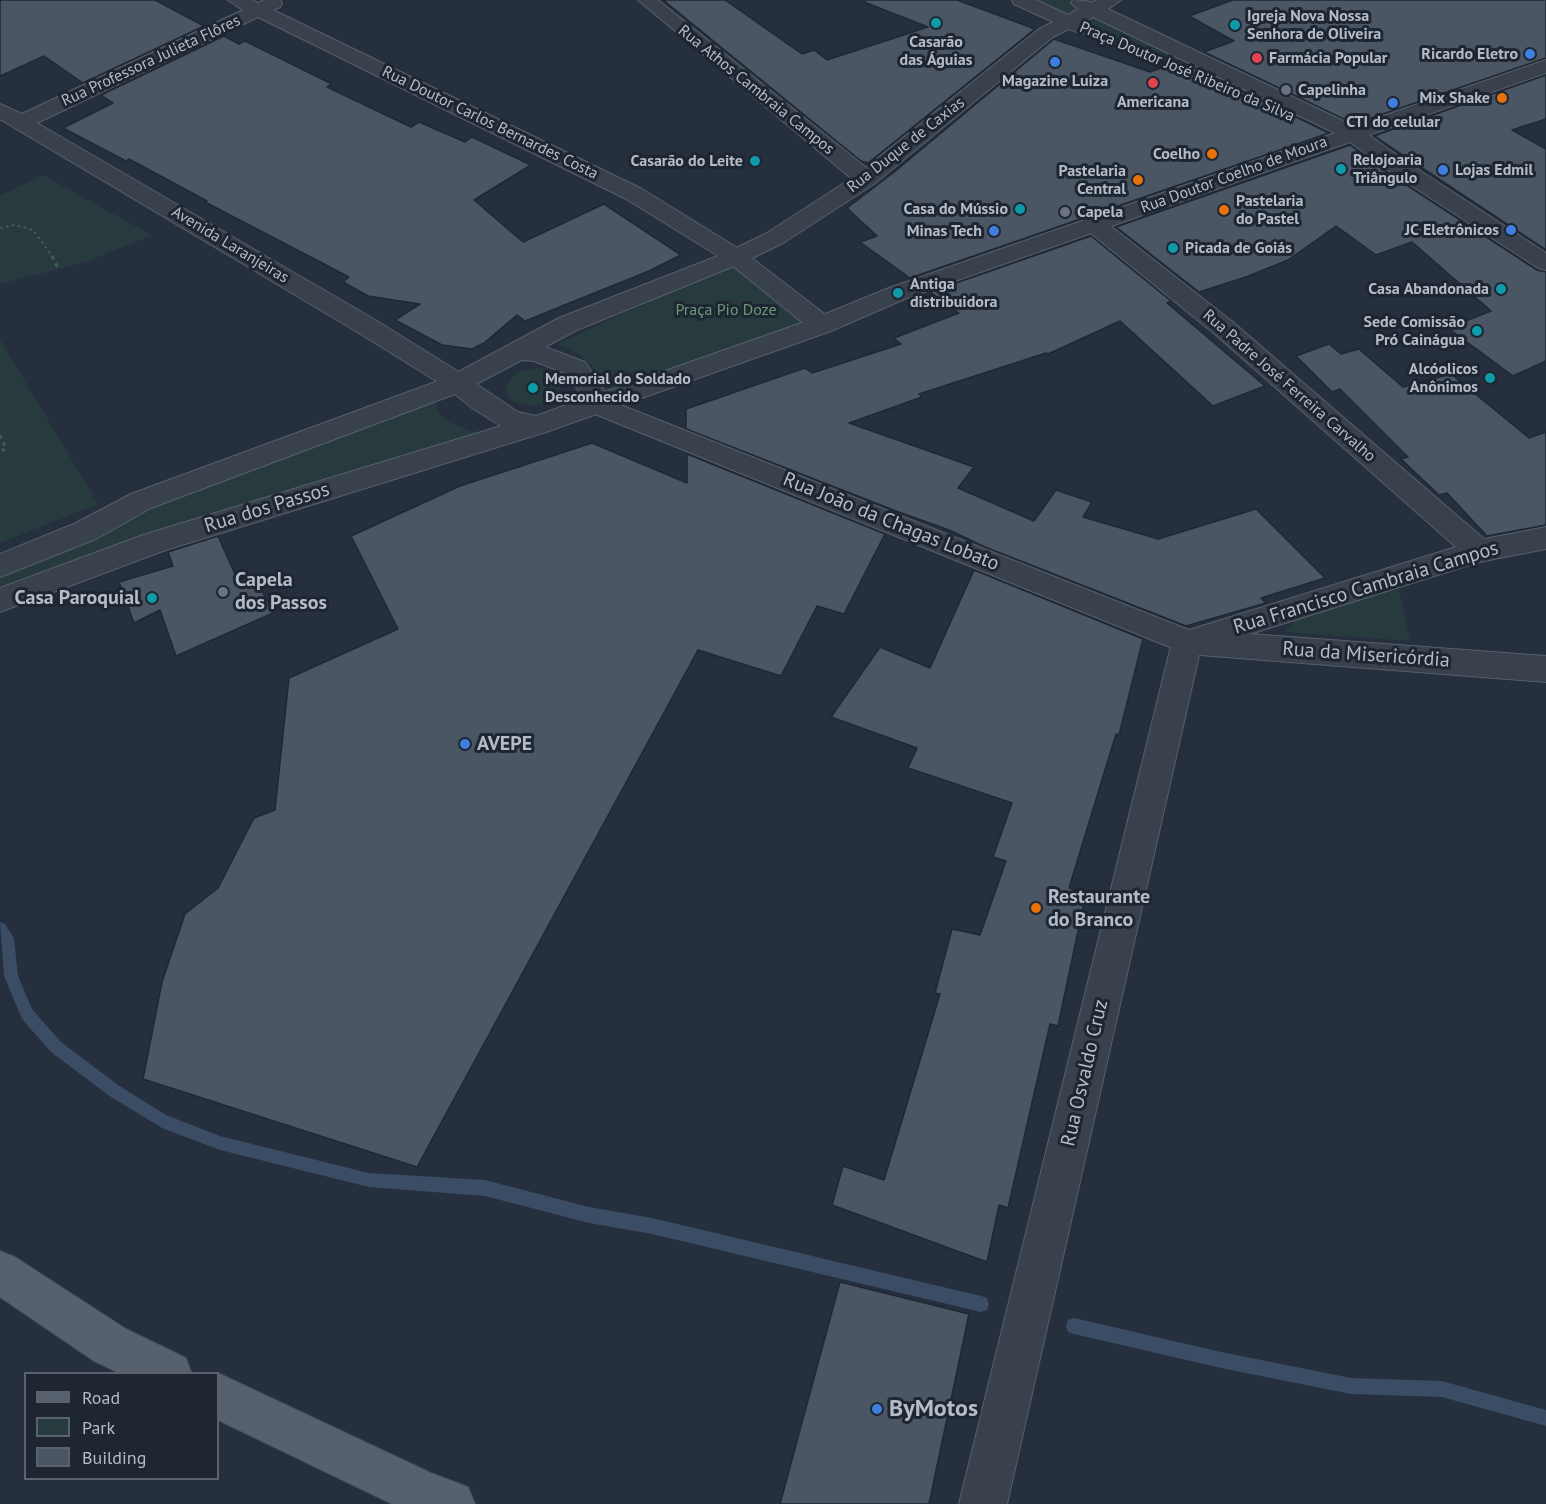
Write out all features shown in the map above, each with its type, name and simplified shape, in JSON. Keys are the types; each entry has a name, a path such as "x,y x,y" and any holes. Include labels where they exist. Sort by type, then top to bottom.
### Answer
{"main road":[{"path":"0,1272 110,1345 166,1372"},
{"path":"219,1396 423,1494 451,1504"}],"street":[{"name":"Rua Doutor Carlos Bernardes Costa","path":"237,0 634,194 736,257"},
{"name":"Rua Professora Julieta Flôres","path":"22,122 280,0"},
{"name":"Rua Athos Cambraia Campos","path":"647,0 866,179"},
{"name":"Praça Doutor José Ribeiro da Silva","path":"1021,0 1099,34"},
{"name":"Rua Duque de Caxias","path":"736,257 776,238 866,179 1046,33 1067,21 1084,4 1112,0"},
{"name":"Praça Doutor José Ribeiro da Silva","path":"1084,4 1351,137"},
{"name":"Praça Doutor José Ribeiro da Silva","path":"1120,44 1351,137"},
{"name":"Rua Doutor Coelho de Moura","path":"822,325 898,293 1351,137 1546,66"},
{"name":"Avenida Laranjeiras","path":"0,110 368,327 458,383 481,402 511,420 537,425"},
{"path":"1351,137 1543,259"},
{"name":"Rua Padre José Ferreira Carvalho","path":"1095,225 1225,328 1479,551"},
{"path":"0,566 86,531 141,501 458,383 568,324 736,257 822,325"},
{"path":"537,425 822,325"},
{"path":"519,351 544,355 576,368 591,389 594,404"},
{"name":"Rua João da Chagas Lobato","path":"594,404 1187,642"},
{"name":"Rua dos Passos","path":"0,600 153,543 537,425"},
{"name":"Rua Francisco Cambraia Campos","path":"1187,642 1479,551 1546,538"},
{"name":"Rua da Misericórdia","path":"1187,642 1546,669"},
{"name":"Rua Osvaldo Cruz","path":"983,1504 1187,642"}],"path":[{"path":"0,228 15,225 33,230 51,253 58,268"},
{"path":"0,435 6,449 0,452"}],"green space":[{"path":"1022,0 1074,0 1309,111 1303,118 1296,118"},
{"path":"43,175 150,236 86,262 0,284 0,196"},
{"name":"Praça Pio Doze","path":"734,263 810,324 598,394 599,381 593,366 578,354 557,344"},
{"path":"0,339 98,504 0,543"},
{"path":"536,368 553,372 558,377 560,388 557,394 544,403 535,405 526,406 511,400 505,389 511,377 518,372"},
{"path":"435,398 438,413 449,422 484,436 0,597 0,568 136,507"},
{"path":"1398,584 1410,641 1284,632 1296,619"}],"building":[{"path":"0,0 155,0 204,26 83,83 44,56 0,76"},
{"path":"663,0 725,0 802,54 814,50 827,60 928,27 864,2 865,0 957,0 1035,29 868,163 861,161"},
{"path":"1233,0 1546,0 1546,58 1354,124 1204,52 1234,41 1189,16"},
{"path":"224,36 239,44 245,41 332,84 327,87 411,127 419,122 465,142 472,137 531,165 474,200 523,242 604,204 681,255 649,271 525,321 517,315 484,343 472,349 442,345 395,320 420,304 368,296 343,282 349,277 205,202 207,201 129,159 126,161 63,128 113,103 101,95"},
{"path":"1054,39 1150,72 1180,61 1329,133 910,278 860,242 877,236 847,208 893,173"},
{"path":"1546,75 1546,119 1512,130 1546,149 1546,250 1374,136"},
{"path":"1350,145 1388,173 1537,270 1546,272 1546,361 1513,376 1448,328 1491,311 1412,242 1376,255 1336,226 1288,260 1199,292 1116,227"},
{"path":"1091,236 1171,301 1167,303 1265,386 1213,406 1120,321 1048,354 919,394 922,397 849,423 974,467 958,488 1034,521 1056,490 1092,502 1083,517 1158,539 1256,509 1325,578 1261,598 1266,603 1186,626 985,547 949,530 686,429 686,409 805,368 812,373 901,344 894,338 959,313 930,292"},
{"path":"1329,344 1341,354 1359,349 1403,387 1451,374 1529,438 1546,432 1546,525 1487,536 1447,493 1439,495 1401,459 1408,457 1340,389 1332,392 1296,356"},
{"name":"AVEPE","path":"592,443 687,483 687,454 885,534 844,614 817,606 781,676 698,650 417,1167 143,1079 162,982 185,914 218,888 254,818 275,810 289,678 398,629 351,536 460,486"},
{"name":"Capela dos Passos","path":"218,536 238,581 254,575 273,613 176,656 160,610 134,623 119,582 173,566 168,552"},
{"path":"974,570 1143,639 1119,735 1116,734 1069,888 1086,893 1058,1026 1050,1024 1008,1208 999,1205 987,1262 832,1205 843,1166 884,1180 940,994 935,993 952,929 980,935 1006,861 993,857 1012,803 908,768 917,748 831,717 880,647 930,668"},
{"name":"ByMotos","path":"840,1282 969,1314 929,1504 780,1504"}],"waterway":[{"path":"0,928 7,938 11,976 27,1014 56,1047 113,1090 162,1121 220,1143 369,1180 485,1188 589,1215 652,1226 981,1304"},
{"path":"1074,1326 1221,1360 1351,1386 1442,1389 1546,1418"}],"place":[{"name":"Casarão das Águias","path":"936,23"},
{"name":"Igreja Nova Nossa Senhora de Oliveira","path":"1235,25"},
{"name":"Ricardo Eletro","path":"1530,54"},
{"name":"Farmácia Popular","path":"1257,58"},
{"name":"Magazine Luiza","path":"1055,62"},
{"name":"Americana","path":"1153,83"},
{"name":"Capelinha","path":"1286,90"},
{"name":"Mix Shake","path":"1502,98"},
{"name":"CTI do celular","path":"1393,103"},
{"name":"Coelho","path":"1212,154"},
{"name":"Casarão do Leite","path":"755,161"},
{"name":"Relojoaria Triângulo","path":"1341,169"},
{"name":"Lojas Edmil","path":"1443,170"},
{"name":"Pastelaria Central","path":"1138,180"},
{"name":"Casa do Mússio","path":"1020,209"},
{"name":"Pastelaria do Pastel","path":"1224,210"},
{"name":"Capela","path":"1065,212"},
{"name":"JC Eletrônicos","path":"1511,230"},
{"name":"Minas Tech","path":"994,231"},
{"name":"Picada de Goiás","path":"1173,248"},
{"name":"Casa Abandonada","path":"1501,289"},
{"name":"Antiga distribuidora","path":"898,293"},
{"name":"Sede Comissão Pró Cainágua","path":"1477,331"},
{"name":"Alcóolicos Anônimos","path":"1490,378"},
{"name":"Memorial do Soldado Desconhecido","path":"533,388"},
{"name":"Capela dos Passos","path":"223,592"},
{"name":"Casa Paroquial","path":"152,598"},
{"name":"AVEPE","path":"465,744"},
{"name":"Restaurante do Branco","path":"1036,908"},
{"name":"ByMotos","path":"877,1409"}]}
